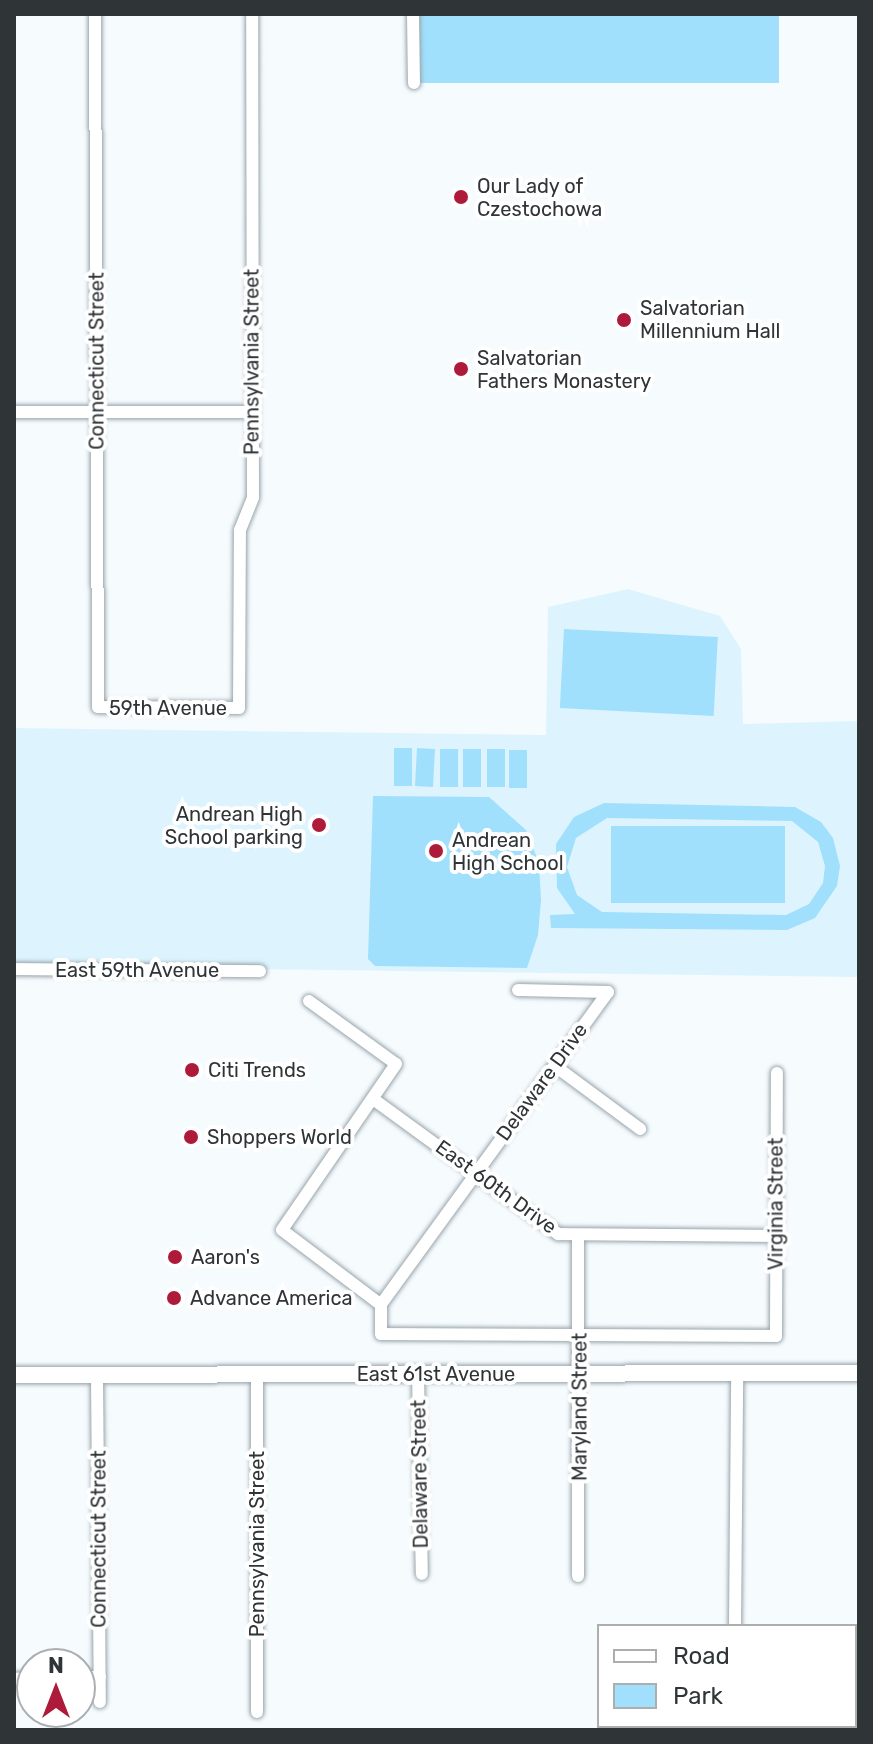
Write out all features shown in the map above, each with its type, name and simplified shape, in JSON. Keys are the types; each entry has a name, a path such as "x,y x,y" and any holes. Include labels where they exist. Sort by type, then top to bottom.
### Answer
{"main road":[{"name":"East 61st Avenue","path":"14,1375 859,1373"}],"street":[{"name":"Connecticut Street","path":"95,14 98,707"},
{"name":"Pennsylvania Street","path":"239,708 240,530 253,497 252,14"},
{"path":"413,14 414,83"},
{"path":"14,412 252,412"},
{"name":"59th Avenue","path":"98,707 239,708"},
{"name":"East 59th Avenue","path":"14,969 260,971"},
{"name":"Delaware Drive","path":"381,1305 608,992 518,990"},
{"path":"309,1001 396,1064 282,1230 381,1305 381,1334 580,1335"},
{"path":"555,1066 640,1129"},
{"name":"Virginia Street","path":"580,1335 776,1336 777,1073"},
{"name":"East 60th Drive","path":"373,1099 476,1171 558,1234 578,1238 775,1236"},
{"name":"Maryland Street","path":"578,1238 581,1373 578,1576"},
{"path":"735,1624 737,1372"},
{"name":"Delaware Street","path":"418,1374 422,1574"},
{"name":"Pennsylvania Street","path":"257,1375 257,1712"},
{"name":"Connecticut Street","path":"97,1376 100,1702"}],"shaded area":[{"name":"Andrean High School","path":"628,589 720,616 741,649 743,724 859,721 859,977 14,966 14,728 546,735 548,607"}],"green space":[{"path":"413,14 779,14 779,83 413,83"},
{"path":"564,629 718,637 714,716 560,708"},
{"path":"394,748 412,748 412,786 394,786"},
{"path":"417,748 435,749 433,787 415,786"},
{"path":"440,749 458,749 458,787 440,787"},
{"path":"463,749 481,749 481,787 463,787"},
{"path":"487,749 505,749 505,787 487,787"},
{"path":"509,750 527,750 527,788 509,788"},
{"path":"373,796 489,797 526,830 539,863 541,900 538,935 527,968 375,966 368,959"},
{"path":"604,803 795,807 821,822 833,838 840,866 837,886 815,918 787,930 551,928 550,915 575,914 557,888 556,844 574,817","holes":["607,818 792,821 818,842 825,866 823,883 809,904 786,915 602,912 577,895 567,867 576,838"]},
{"path":"611,826 785,826 785,903 611,903"}],"place":[{"name":"Our Lady of Czestochowa","path":"461,197"},
{"name":"Salvatorian Millennium Hall","path":"624,320"},
{"name":"Salvatorian Fathers Monastery","path":"461,369"},
{"name":"Andrean High School parking","path":"319,825"},
{"name":"Andrean High School","path":"436,851"},
{"name":"Citi Trends","path":"192,1070"},
{"name":"Shoppers World","path":"191,1137"},
{"name":"Aaron's","path":"175,1257"},
{"name":"Advance America","path":"174,1298"}]}
